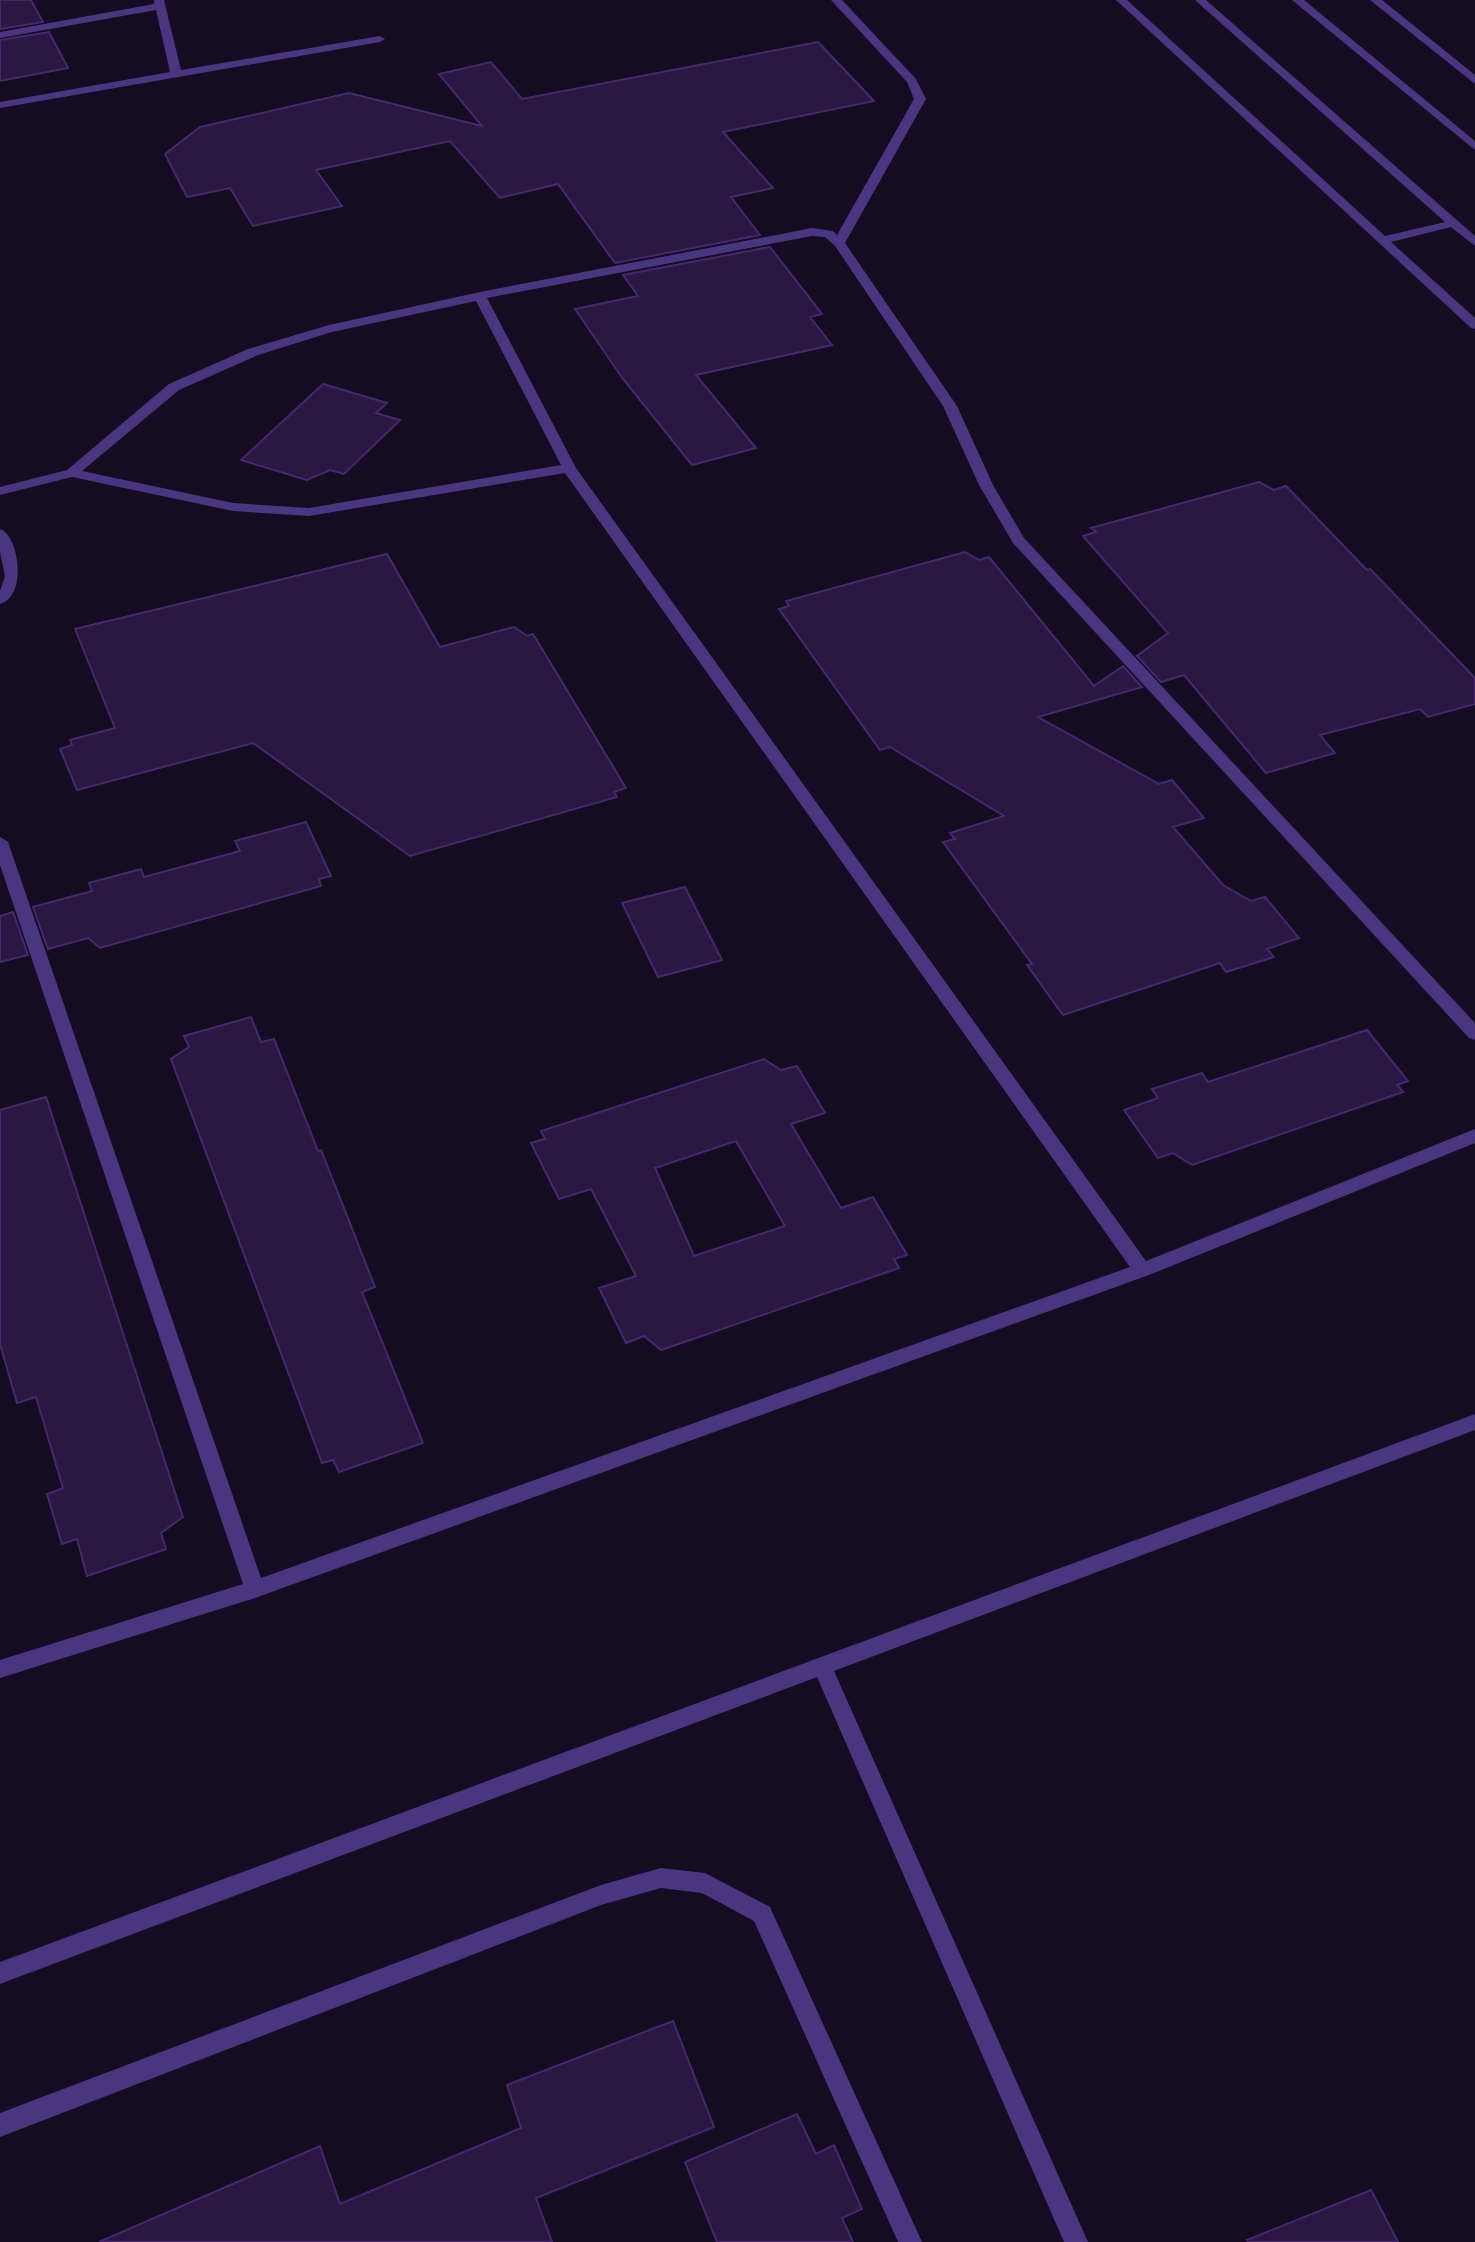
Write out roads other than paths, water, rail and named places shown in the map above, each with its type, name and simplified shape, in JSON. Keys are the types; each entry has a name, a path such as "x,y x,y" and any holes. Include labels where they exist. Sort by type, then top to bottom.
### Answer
{"street":[{"path":"836,0 912,81 920,99 839,243"},
{"path":"1121,0 1475,325"},
{"path":"1200,0 1475,242"},
{"path":"1297,0 1475,147"},
{"path":"1375,0 1475,81"},
{"path":"0,35 160,3 176,75"},
{"path":"0,105 380,39"},
{"path":"1383,240 1454,223"},
{"path":"72,473 174,387 253,352 329,329 480,296 812,232 829,234 839,243 950,406 986,485 1017,540 1475,1034"},
{"path":"480,296 569,468 1142,1270"},
{"path":"0,491 72,473 233,507 309,512 569,468"},
{"path":"0,533 14,572 5,595 0,600"},
{"path":"0,842 255,1589"},
{"path":"0,1669 255,1589 1142,1270 1475,1136"},
{"path":"0,1973 1475,1422"},
{"path":"822,1667 1076,2242"},
{"path":"0,2125 601,1895 661,1878 705,1882 761,1914 910,2242"}]}
